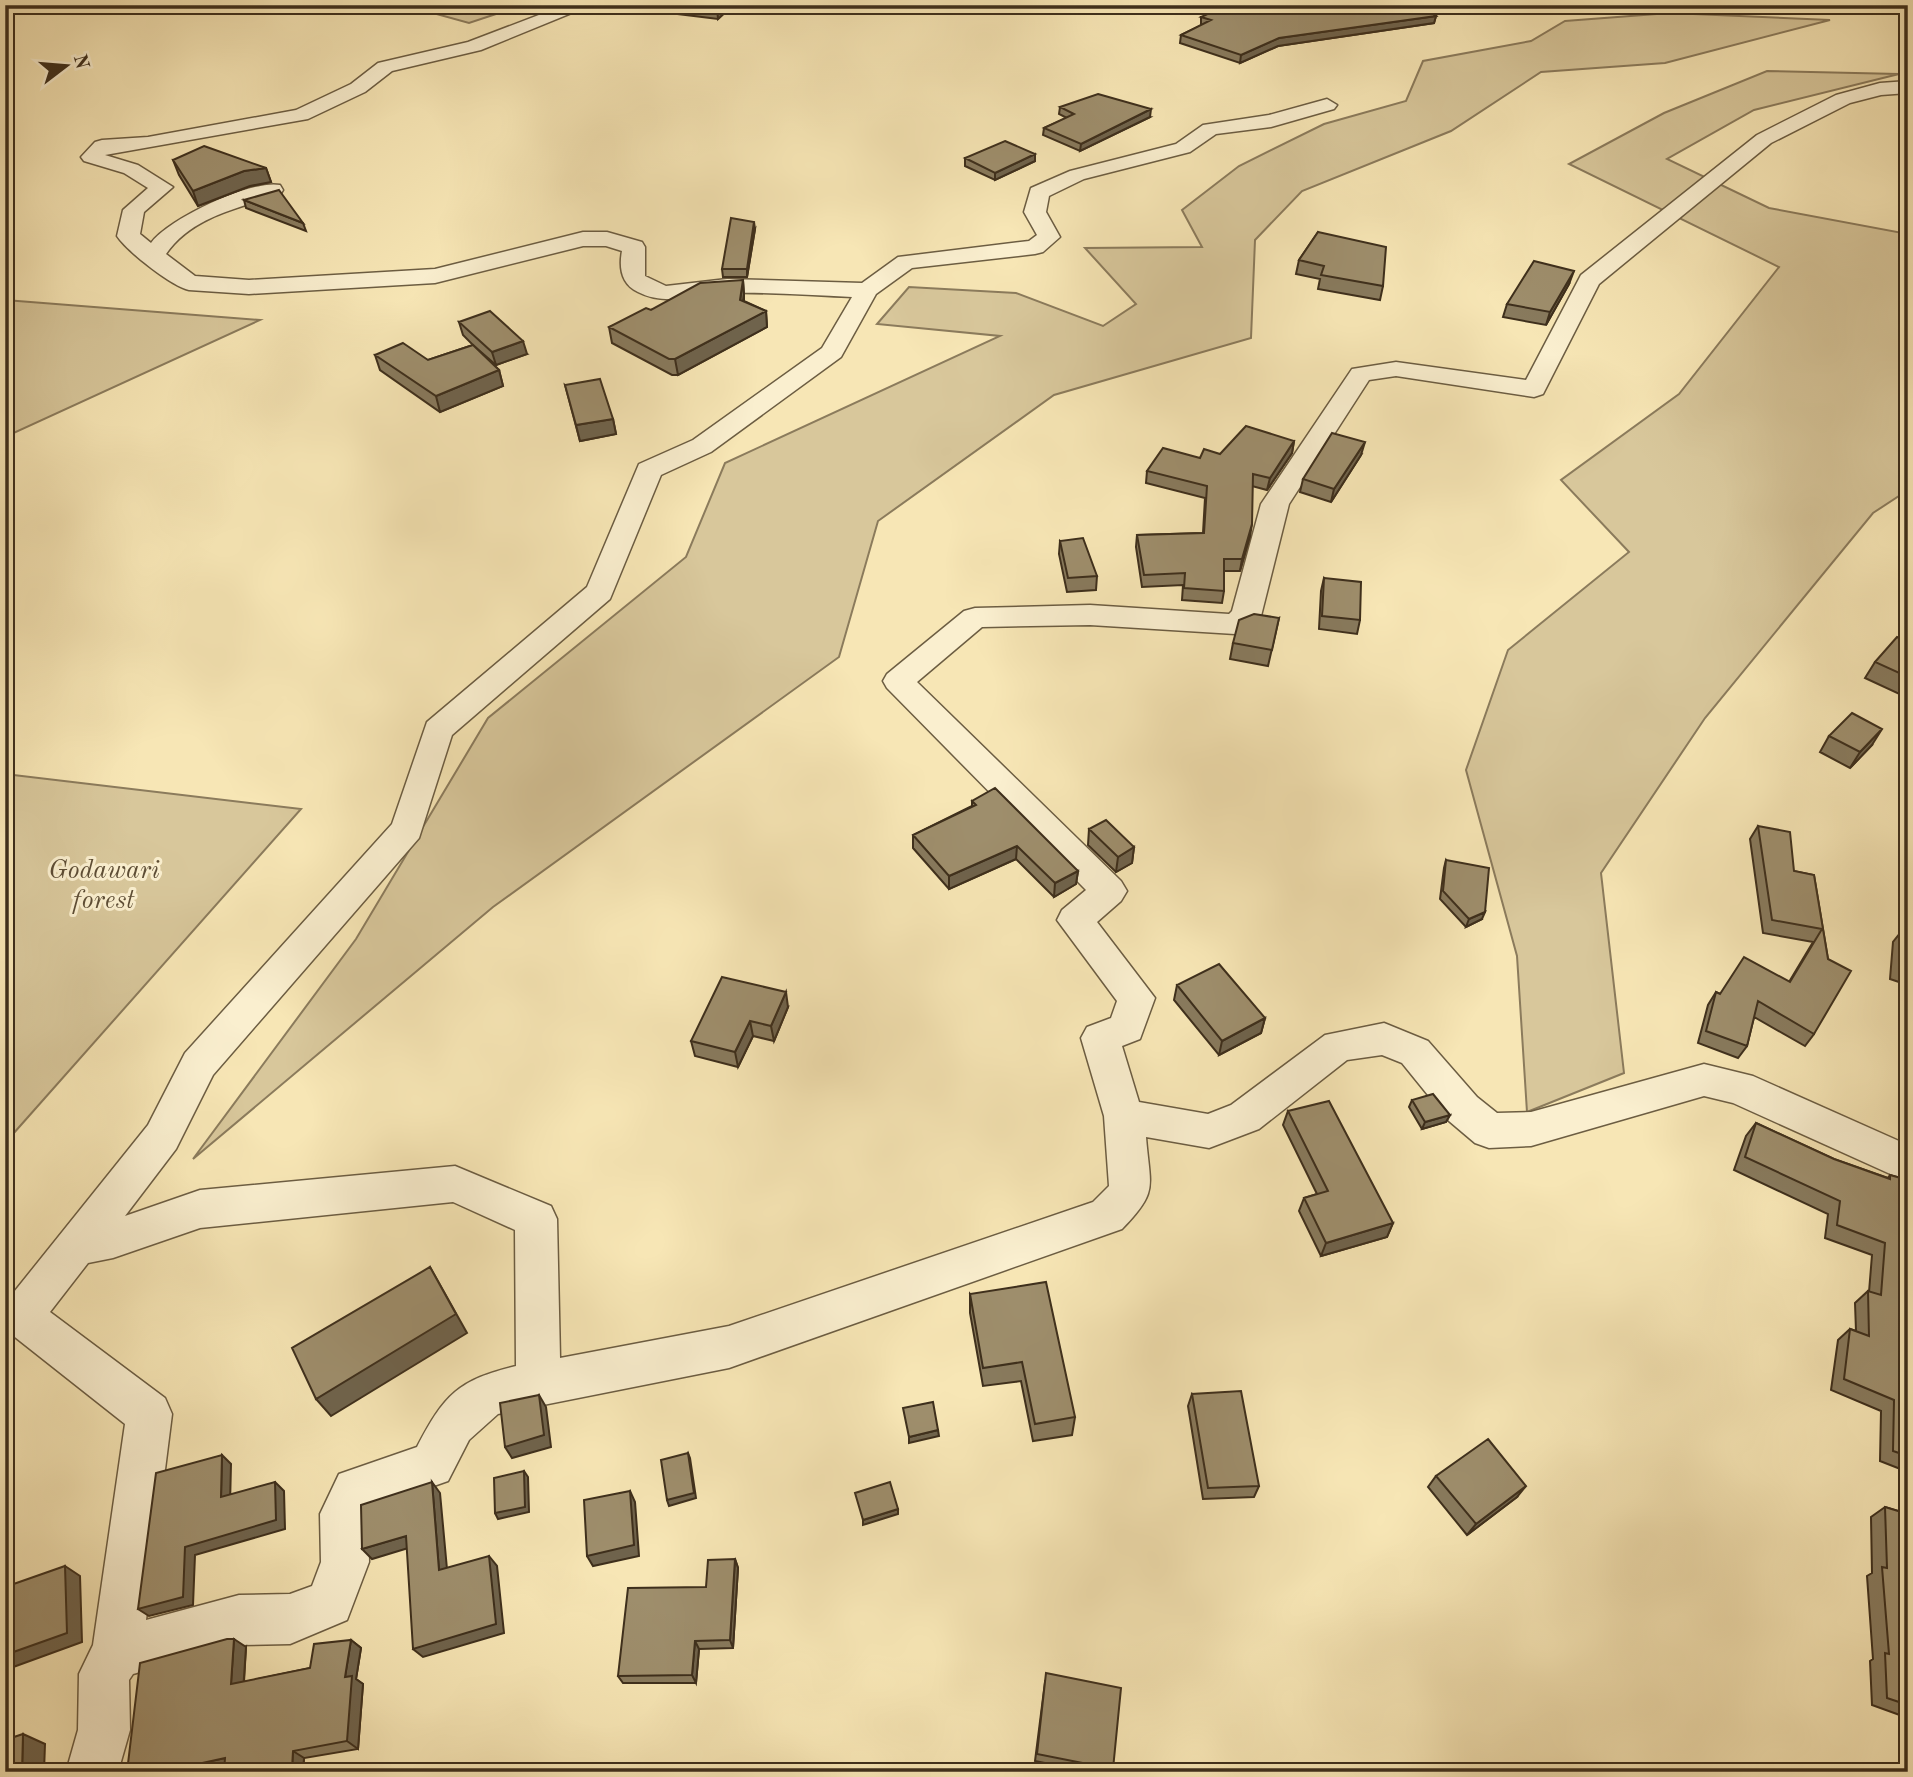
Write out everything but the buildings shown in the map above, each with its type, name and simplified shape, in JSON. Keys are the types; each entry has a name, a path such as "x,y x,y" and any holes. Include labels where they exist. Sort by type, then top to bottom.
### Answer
{"street":[{"path":"582,5 474,46 385,67 358,88 301,116 148,144 102,146 91,157 131,169 162,187 134,210 128,236 152,258 189,283 249,287 435,276 583,239 607,239 635,247 630,263 633,276 647,288 674,293 725,286 867,290"},
{"path":"117,1653 239,1620 290,1619 330,1603 345,1562 344,1514 355,1490 432,1465 453,1424 486,1395 538,1382 569,1379 729,1347 1107,1216 1130,1193 1124,1116 1100,1038 1127,1028 1136,998 1075,920 1110,891 898,681 975,618 1090,615 1235,624 1246,615 1275,504 1361,374 1396,369 1534,389 1588,280 1599,271 1764,139 1843,100 1880,89 1908,87"},
{"path":"92,1772 104,1730 104,1674 117,1653 149,1414 21,1316 162,1138 199,1064 295,959 407,829 438,730 600,592 649,470 702,446 832,352 867,290 906,262 1035,247 1049,237 1035,212 1038,193 1077,174 1184,148 1210,129 1271,121 1328,105"},
{"path":"152,258 159,246 188,219 271,190"},
{"path":"1124,1116 1209,1131 1245,1117 1338,1046 1384,1039 1415,1052 1463,1109 1489,1131 1531,1129 1704,1080 1739,1088 1908,1164"},
{"path":"78,1246 113,1239 200,1209 455,1184 536,1219 538,1382"}],"green space":[{"path":"404,5 523,5 469,23"},
{"path":"1670,13 1830,20 1665,63 1541,72 1451,131 1302,191 1255,240 1251,338 1054,395 878,521 839,657 493,907 193,1159 356,939 488,718 686,557 725,463 1000,336 877,324 909,287 1016,293 1103,326 1136,304 1085,248 1202,247 1182,210 1239,166 1324,124 1406,101 1423,61 1531,41 1565,21"},
{"path":"1767,71 1899,74 1754,110 1667,159 1769,208 1908,234 1908,490 1873,513 1705,718 1601,873 1624,1073 1527,1112 1517,956 1466,770 1508,650 1629,552 1561,480 1679,394 1779,267 1569,164 1664,113"},
{"path":"5,300 260,320 5,437"},
{"name":"Godawari forest","path":"5,774 301,809 5,1143"}]}
